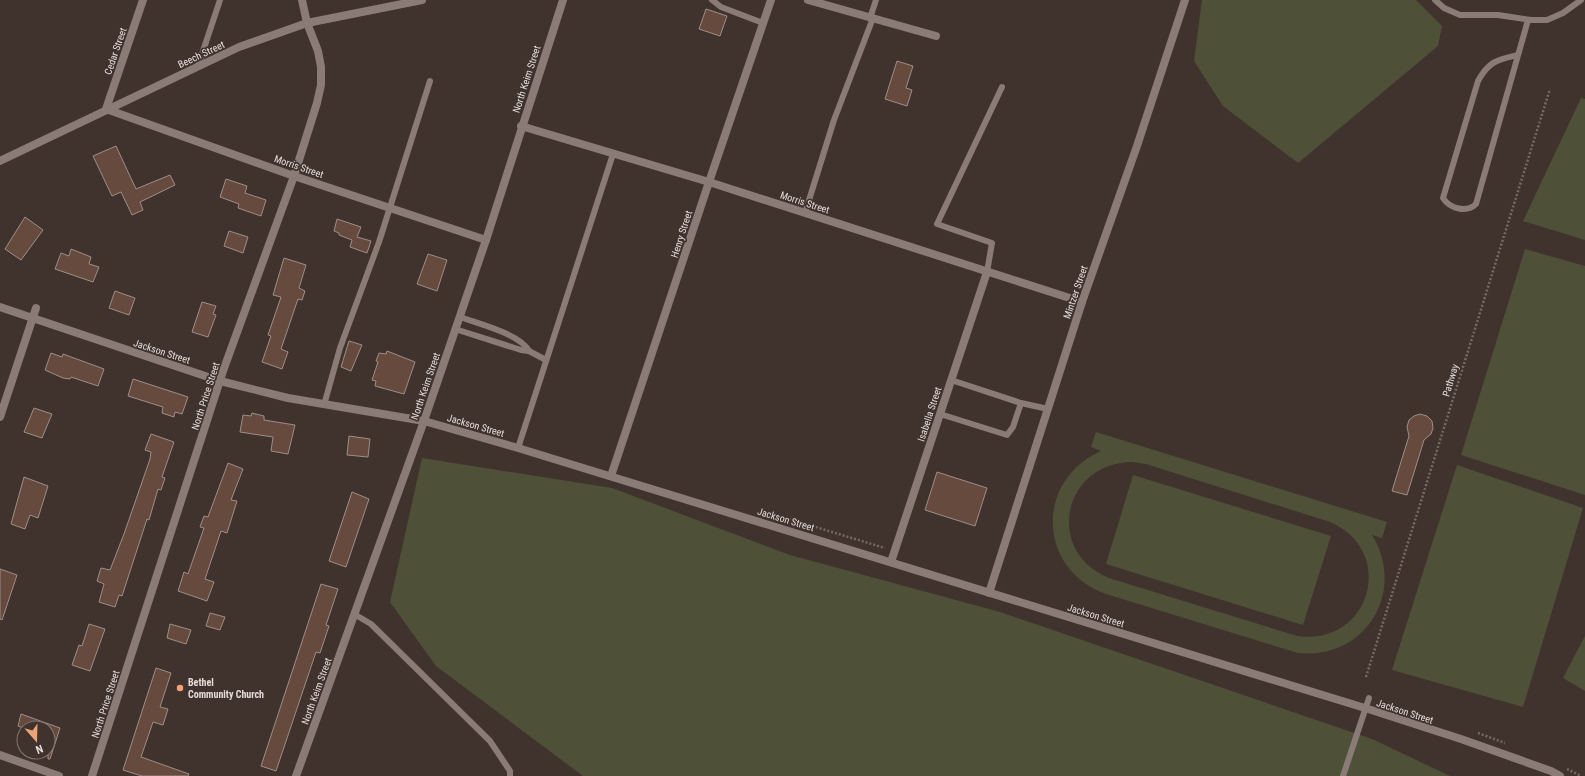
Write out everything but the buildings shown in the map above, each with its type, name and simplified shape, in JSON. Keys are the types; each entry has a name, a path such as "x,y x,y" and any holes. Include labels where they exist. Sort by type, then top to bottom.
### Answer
{"street":[{"name":"Cedar Street","path":"106,109 143,0"},
{"name":"North Price Street","path":"92,776 220,381 294,176 317,103 321,85 318,50 307,23 302,0"},
{"name":"Beech Street","path":"0,161 106,109 239,47 307,23 395,3 422,0"},
{"name":"North Keim Street","path":"296,776 456,329 563,0"},
{"name":"Henry Street","path":"611,476 771,0"},
{"path":"808,0 936,36"},
{"name":"Mintzer Street","path":"989,593 1082,302 1137,146 1185,0"},
{"name":"Morris Street","path":"106,109 294,176 486,240"},
{"name":"Morris Street","path":"521,126 709,182 1082,302"},
{"name":"Isabella Street","path":"891,562 987,272"},
{"name":"Jackson Street","path":"0,307 220,381 288,398 324,405 424,420 518,448 1365,708 1461,739 1551,771 1560,776"},
{"path":"0,416 36,308"},
{"path":"0,755 59,776"}],"lane":[{"path":"198,66 220,0"},
{"path":"712,0 721,7 763,23"},
{"path":"805,213 834,120 872,18 876,0"},
{"path":"1434,0 1444,8 1460,15 1498,15 1528,20 1547,20 1564,13 1581,0"},
{"path":"1518,55 1495,61 1485,68 1478,81 1443,198 1446,203 1463,210 1471,209 1476,204 1528,20"},
{"path":"324,405 340,348 379,242 430,81"},
{"path":"987,272 992,243 937,224 1002,88"},
{"path":"518,448 613,154"},
{"path":"460,317 517,339 526,345 530,351"},
{"path":"456,329 521,350 530,351 546,360"},
{"path":"951,380 1021,403 1048,409"},
{"path":"940,414 1007,435 1013,427 1021,403"},
{"path":"354,614 371,624 490,741 510,771 510,776"},
{"path":"1343,776 1368,698"}],"path":[{"name":"Pathway","path":"1366,677 1550,89"}],"green space":[{"path":"1202,0 1416,0 1442,26 1438,46 1298,163 1223,106 1194,61"},
{"path":"1581,98 1585,99 1585,240 1523,221"},
{"path":"1525,249 1585,266 1585,495 1461,455"},
{"path":"1096,432 1387,522 1382,538 1372,535 1382,557 1385,578 1382,599 1373,618 1360,634 1343,646 1322,652 1298,653 1106,594 1083,582 1067,566 1057,546 1053,524 1055,503 1064,482 1079,464 1101,451 1091,447","holes":["1132,462 1146,464 1327,521 1349,534 1363,551 1368,572 1367,592 1358,611 1343,626 1323,635 1297,636 1112,579 1090,567 1076,551 1070,532 1070,512 1077,493 1089,477 1108,466"]},
{"path":"422,458 612,488 790,555 1000,612 1372,739 1450,776 583,776 436,666 390,602"},
{"path":"1457,465 1583,508 1523,707 1392,670"},
{"path":"1133,475 1331,536 1303,625 1106,564"},
{"path":"1585,636 1585,691 1563,678"}],"place":[{"name":"Bethel Community Church","path":"180,688"}]}
